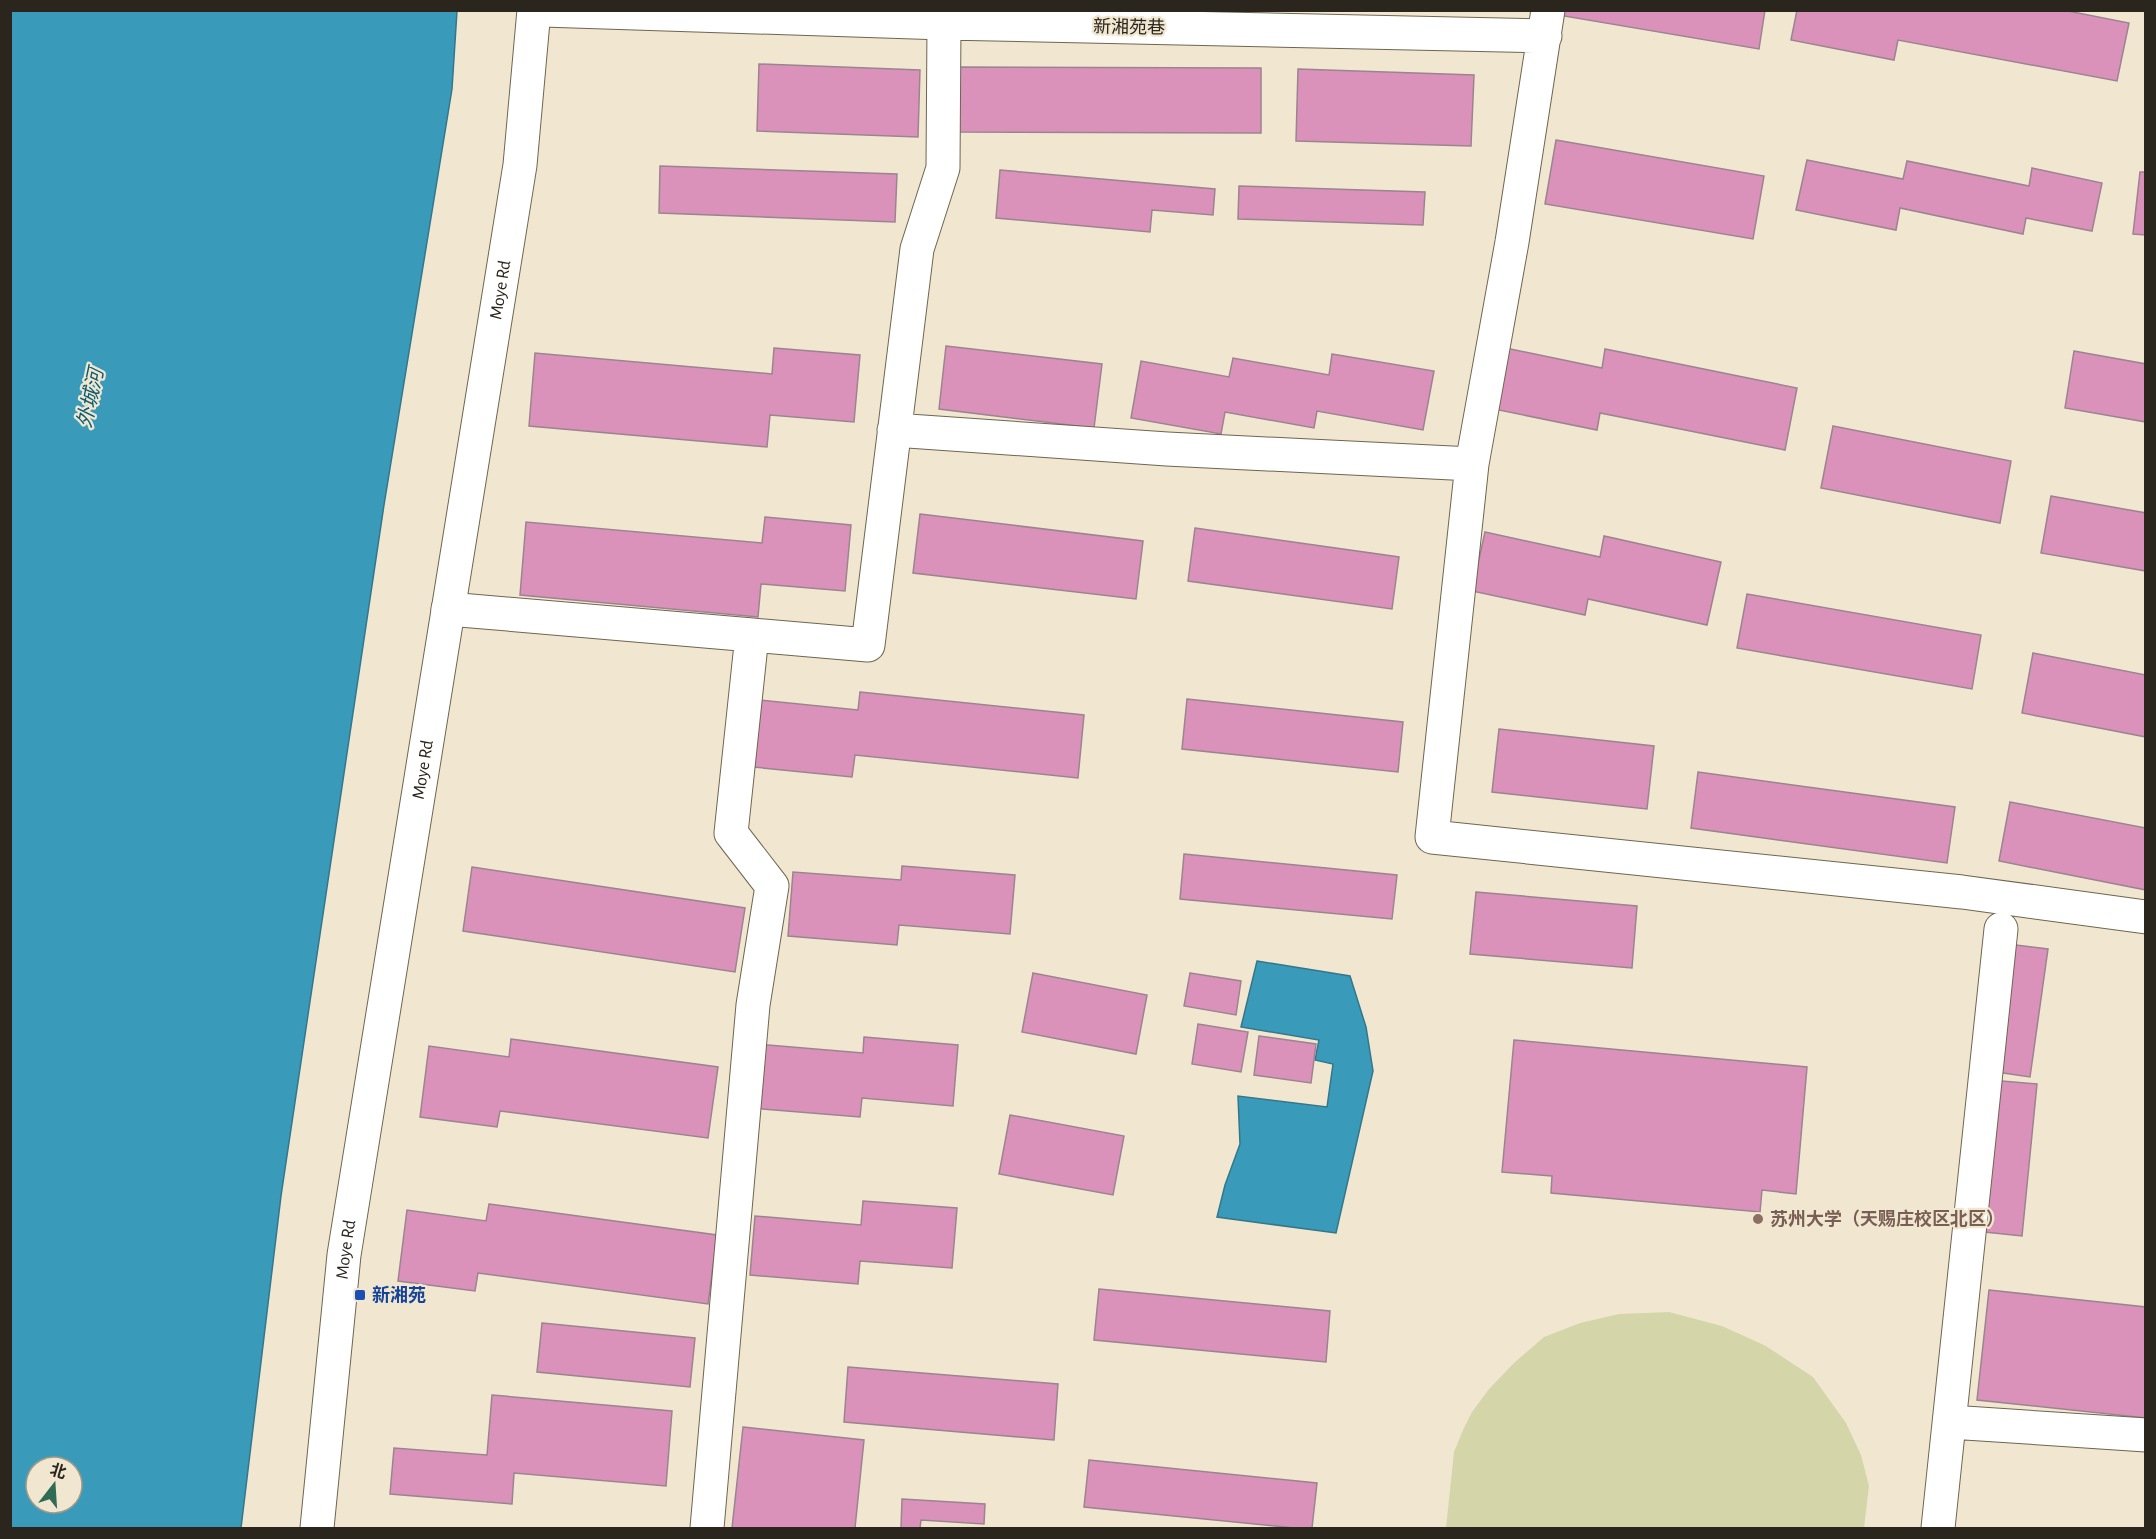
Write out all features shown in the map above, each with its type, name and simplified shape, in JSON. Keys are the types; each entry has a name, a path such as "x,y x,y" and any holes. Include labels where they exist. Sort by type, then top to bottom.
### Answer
{"street":[{"name":"Moye Rd","path":"317,1528 344,1255 520,165 534,10"},
{"name":"新湘苑巷","path":"543,10 944,23 1547,23"},
{"path":"448,609 868,645 917,249 943,168 944,23"},
{"path":"1547,23 1512,242 1472,464 1432,837 1962,892 2145,917"},
{"path":"894,430 1167,449 1472,464"},
{"path":"707,1528 753,1005 772,886 731,833 752,635"},
{"path":"1938,1528 2001,929"},
{"path":"1950,1422 2145,1435"}],"green space":[{"path":"1669,1312 1722,1326 1766,1346 1813,1377 1846,1423 1861,1455 1869,1486 1864,1528 1446,1528 1454,1452 1463,1430 1472,1412 1489,1389 1515,1362 1544,1337 1580,1323 1619,1314"}],"water":[{"name":"外城河","path":"10,11 457,11 452,89 384,505 281,1196 241,1528 11,1528"},
{"path":"1257,961 1350,976 1366,1027 1373,1071 1336,1233 1217,1217 1225,1185 1240,1144 1238,1096 1327,1107 1333,1064 1315,1060 1319,1040 1241,1027"}],"building":[{"path":"1565,10 1765,10 1759,49 1564,16"},
{"path":"1797,10 2063,10 2129,23 2117,81 1898,40 1894,60 1791,40"},
{"path":"759,64 920,70 918,137 757,131"},
{"path":"957,67 1261,68 1261,133 957,132"},
{"path":"1298,69 1474,75 1471,146 1296,141"},
{"path":"1556,140 1764,176 1753,239 1545,204"},
{"path":"1807,160 1903,179 1907,161 2029,186 2032,168 2102,183 2092,231 2026,218 2023,234 1900,208 1896,230 1796,210"},
{"path":"660,166 897,174 895,222 659,213"},
{"path":"1000,170 1215,189 1213,215 1152,210 1150,232 996,218"},
{"path":"2140,172 2146,172 2146,235 2133,234"},
{"path":"1239,186 1425,192 1423,225 1238,219"},
{"path":"946,346 1102,364 1094,428 939,409"},
{"path":"1501,347 1602,368 1605,349 1797,388 1785,450 1600,413 1597,430 1489,408"},
{"path":"774,348 860,355 854,422 770,415 767,447 529,426 535,353 772,374"},
{"path":"2074,351 2146,364 2146,422 2065,408"},
{"path":"1332,354 1434,371 1423,430 1317,411 1314,428 1225,412 1221,434 1131,418 1141,361 1229,377 1233,358 1329,375"},
{"path":"1833,426 2011,461 2000,523 1821,488"},
{"path":"2051,496 2146,513 2146,571 2041,553"},
{"path":"920,514 1143,541 1136,599 913,573"},
{"path":"765,517 851,525 845,591 761,584 758,617 520,595 526,522 762,543"},
{"path":"1195,528 1399,557 1392,609 1188,581"},
{"path":"1485,532 1600,557 1604,536 1721,562 1707,625 1588,599 1585,615 1472,591"},
{"path":"1747,594 1981,635 1972,689 1737,648"},
{"path":"2033,653 2146,675 2146,737 2022,713"},
{"path":"860,692 1084,715 1078,778 855,755 852,777 743,766 749,699 858,710"},
{"path":"1187,699 1403,722 1398,772 1182,749"},
{"path":"1499,729 1654,746 1647,809 1492,792"},
{"path":"1698,772 1955,807 1947,863 1691,828"},
{"path":"2010,802 2146,828 2146,890 1999,861"},
{"path":"1184,854 1397,875 1392,919 1180,899"},
{"path":"902,866 1015,875 1010,934 899,925 897,945 788,936 793,872 901,880"},
{"path":"472,867 745,908 735,972 463,931"},
{"path":"1476,892 1637,906 1632,968 1470,954"},
{"path":"2008,944 2048,949 2030,1077 1990,1071"},
{"path":"1033,973 1147,995 1136,1054 1022,1032"},
{"path":"1190,973 1241,981 1236,1015 1184,1006"},
{"path":"1198,1024 1248,1032 1241,1072 1192,1064"},
{"path":"1259,1036 1316,1044 1311,1083 1254,1075"},
{"path":"864,1037 958,1045 953,1106 862,1098 860,1117 751,1108 756,1044 863,1053"},
{"path":"511,1039 718,1067 708,1138 500,1111 497,1127 420,1117 429,1046 509,1057"},
{"path":"1514,1040 1807,1067 1796,1194 1762,1190 1760,1212 1551,1193 1552,1176 1502,1172"},
{"path":"1990,1080 2037,1084 2022,1236 1975,1231"},
{"path":"1010,1115 1124,1136 1113,1195 999,1174"},
{"path":"863,1201 957,1208 952,1268 860,1261 858,1284 750,1275 755,1216 861,1225"},
{"path":"489,1204 717,1235 708,1304 478,1273 475,1291 398,1281 407,1210 486,1221"},
{"path":"1099,1289 1330,1311 1326,1362 1094,1340"},
{"path":"1989,1290 2146,1307 2146,1418 1977,1400"},
{"path":"542,1323 695,1338 690,1387 537,1372"},
{"path":"848,1367 1058,1384 1054,1440 844,1422"},
{"path":"492,1395 672,1411 666,1486 514,1473 512,1504 390,1494 394,1448 487,1455"},
{"path":"743,1427 864,1440 855,1528 732,1528"},
{"path":"1089,1460 1317,1483 1312,1528 1084,1507"},
{"path":"902,1499 985,1504 984,1524 921,1520 920,1528 901,1528"}],"place":[{"name":"苏州大学（天赐庄校区北区）","path":"1758,1219"},
{"name":"新湘苑","path":"360,1295"}]}
